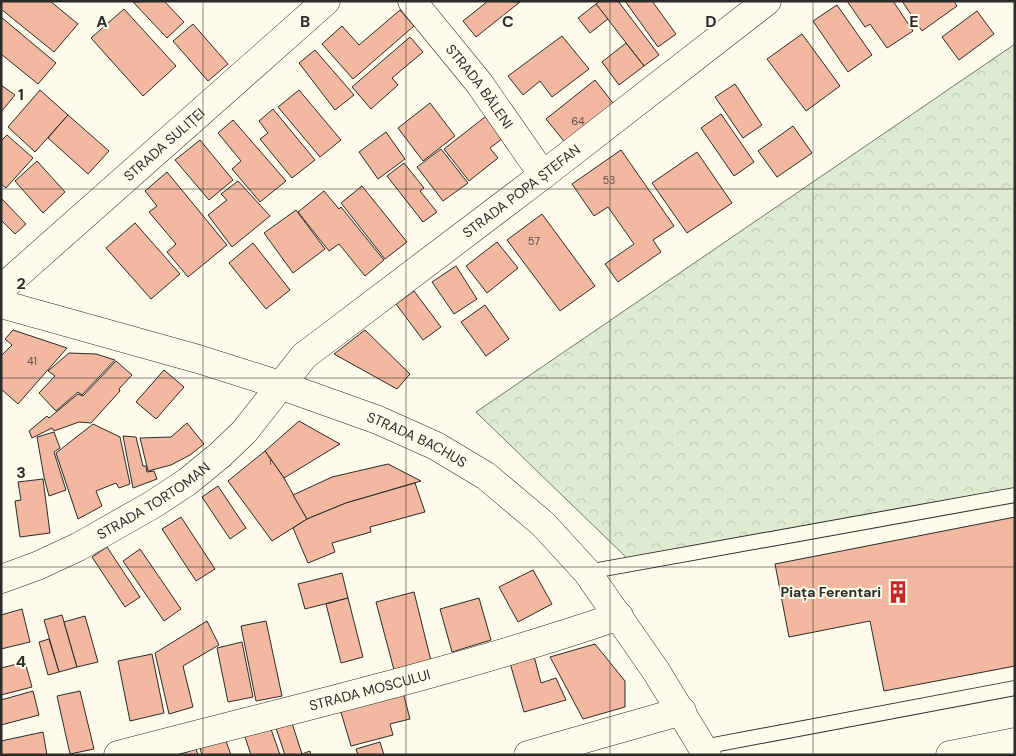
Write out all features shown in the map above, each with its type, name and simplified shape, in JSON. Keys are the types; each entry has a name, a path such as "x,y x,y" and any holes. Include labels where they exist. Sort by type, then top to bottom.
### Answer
{"street":[{"name":"STRADA SULIȚEI","path":"1,289 326,1"},
{"name":"STRADA BĂLENI","path":"412,1 479,83 543,175"},
{"name":"STRADA POPA ȘTEFAN","path":"280,385 304,356 543,175 767,1"},
{"name":"STRADA BACHUS","path":"1,304 198,358 280,385 378,420 436,446 486,476 543,524 587,572 619,616 682,711 705,751"},
{"name":"STRADA TORTOMAN","path":"1,579 37,566 78,547 152,505 187,482 244,432 262,411 280,385"},
{"name":"STRADA MOSCULUI","path":"118,755 467,663 577,631 619,616"},
{"path":"528,755 682,711"},
{"path":"950,755 1015,742"}],"lane":[{"path":"587,572 1015,495"},
{"path":"705,751 1015,688"}],"green space":[{"path":"1015,44 1015,491 630,561 476,412"}],"building":[{"path":"1,1 50,1 78,24 54,52 1,9"},
{"path":"164,1 184,22 167,38 133,2"},
{"path":"488,1 520,2 476,37 463,21"},
{"path":"600,1 618,1 659,55 644,66 596,4"},
{"path":"625,1 652,1 676,34 658,47"},
{"path":"847,1 893,1 913,31 887,48 870,24 865,27"},
{"path":"902,1 954,1 957,6 922,31"},
{"path":"596,4 608,19 590,33 578,18"},
{"path":"837,5 872,55 848,72 813,21"},
{"path":"124,9 176,66 143,96 91,38"},
{"path":"400,10 414,26 353,79 322,44 342,26 359,45"},
{"path":"977,11 994,34 959,60 942,37"},
{"path":"1,17 56,63 38,84 1,54"},
{"path":"193,24 228,64 208,81 173,41"},
{"path":"802,34 840,86 806,111 767,59"},
{"path":"562,36 589,69 552,97 540,81 523,95 508,76"},
{"path":"410,37 423,52 392,78 398,85 371,109 352,87"},
{"path":"626,43 644,66 619,85 602,62"},
{"path":"315,50 354,95 335,110 299,63"},
{"path":"595,80 616,107 567,145 546,119"},
{"path":"735,84 762,125 743,138 715,97"},
{"path":"1,85 15,95 1,112"},
{"path":"40,90 68,115 35,152 8,127"},
{"path":"299,90 341,140 320,157 278,107"},
{"path":"430,103 455,136 423,161 398,128"},
{"path":"273,109 315,160 292,178 260,139 268,133 259,121"},
{"path":"490,113 507,135 490,148 498,158 469,181 444,149"},
{"path":"721,114 754,162 734,176 701,128"},
{"path":"68,115 109,151 88,174 48,138"},
{"path":"233,120 286,181 260,202 232,169 241,161 218,133"},
{"path":"793,126 812,153 777,177 758,151"},
{"path":"386,132 405,159 378,179 359,152"},
{"path":"7,135 33,158 6,188 1,184 1,141"},
{"path":"200,140 233,180 209,200 175,160"},
{"path":"441,149 468,183 443,201 417,167"},
{"path":"621,150 674,226 653,240 661,252 618,282 605,264 634,244 608,207 594,216 572,184"},
{"path":"697,152 732,203 687,233 652,183"},
{"path":"37,161 65,192 43,213 15,181"},
{"path":"404,163 424,188 420,191 437,212 423,222 387,176"},
{"path":"167,172 227,245 188,277 167,252 176,244 149,212 157,206 145,191"},
{"path":"238,181 270,216 232,247 208,215 227,200 221,194"},
{"path":"362,186 407,242 385,259 341,203"},
{"path":"324,191 339,209 341,207 384,260 365,276 339,244 329,251 298,212"},
{"path":"1,198 26,224 15,234 1,220"},
{"path":"296,210 325,249 293,273 264,233"},
{"path":"542,214 595,286 560,311 507,240"},
{"path":"135,223 180,274 151,299 106,248"},
{"path":"497,242 518,268 487,293 466,266"},
{"path":"253,243 290,290 266,309 229,263"},
{"path":"456,266 477,299 454,314 432,282"},
{"path":"414,291 441,327 423,340 396,304"},
{"path":"485,305 509,339 486,356 461,322"},
{"path":"13,330 67,348 18,404 1,389 1,356 12,345 5,339"},
{"path":"365,330 410,374 397,389 334,354"},
{"path":"69,353 96,354 115,360 82,395 78,392 56,411 39,393 55,376 48,371"},
{"path":"116,361 132,375 91,423 79,422 54,431 52,428 32,438 29,431 47,416 49,418 78,394 83,396"},
{"path":"164,370 184,387 156,419 136,402"},
{"path":"299,421 340,444 284,478 265,451"},
{"path":"187,423 204,444 190,455 171,465 148,471 140,438 171,437"},
{"path":"93,424 120,437 130,484 119,488 116,483 96,491 102,506 78,519 56,453"},
{"path":"54,432 60,448 54,452 66,490 49,496 37,437"},
{"path":"123,436 136,437 143,466 146,466 147,472 154,471 157,479 133,488"},
{"path":"265,451 284,478 307,519 272,541 228,481"},
{"path":"388,464 421,481 346,503 307,519 293,495 332,477"},
{"path":"43,479 50,533 20,537 15,501 21,500 18,482"},
{"path":"415,483 425,512 370,527 371,532 332,543 335,552 308,563 293,528 307,519 346,503"},
{"path":"218,486 246,528 230,539 202,497"},
{"path":"181,517 215,569 196,581 162,529"},
{"name":"Piața Ferentari","path":"1015,517 1015,666 884,691 870,621 789,637 775,564"},
{"path":"107,547 140,597 125,607 92,557"},
{"path":"140,549 181,609 164,621 123,561"},
{"path":"533,570 552,604 518,622 499,587"},
{"path":"342,573 348,598 305,609 298,584"},
{"path":"414,592 431,661 394,670 376,602"},
{"path":"348,598 363,657 341,663 326,604"},
{"path":"479,598 491,640 452,652 440,609"},
{"path":"22,609 30,642 1,649 1,615"},
{"path":"62,615 77,667 59,672 44,620"},
{"path":"85,616 98,662 77,667 64,622"},
{"path":"207,621 219,645 183,666 193,707 169,714 155,653"},
{"path":"266,621 282,696 256,701 241,626"},
{"path":"49,639 59,672 48,675 39,642"},
{"path":"242,642 253,697 228,702 217,648"},
{"path":"595,644 625,681 625,707 583,719 550,657"},
{"path":"152,654 164,713 130,721 118,661"},
{"path":"534,656 541,683 556,678 566,700 524,712 510,663"},
{"path":"25,662 32,687 1,695 1,668"},
{"path":"33,691 39,715 1,725 1,700"},
{"path":"80,691 94,749 70,754 57,696"},
{"path":"403,692 410,719 390,724 393,735 351,746 340,709"},
{"path":"291,720 302,754 310,751 311,755 285,755 275,725"},
{"path":"270,726 280,755 251,755 244,734"},
{"path":"43,732 47,755 1,755 1,741"},
{"path":"226,741 231,755 202,755 200,748"},
{"path":"380,742 384,755 358,755 356,749"},
{"path":"196,749 198,755 178,755"}],"place":[{"name":"Piața Ferentari","path":"898,592"}]}
